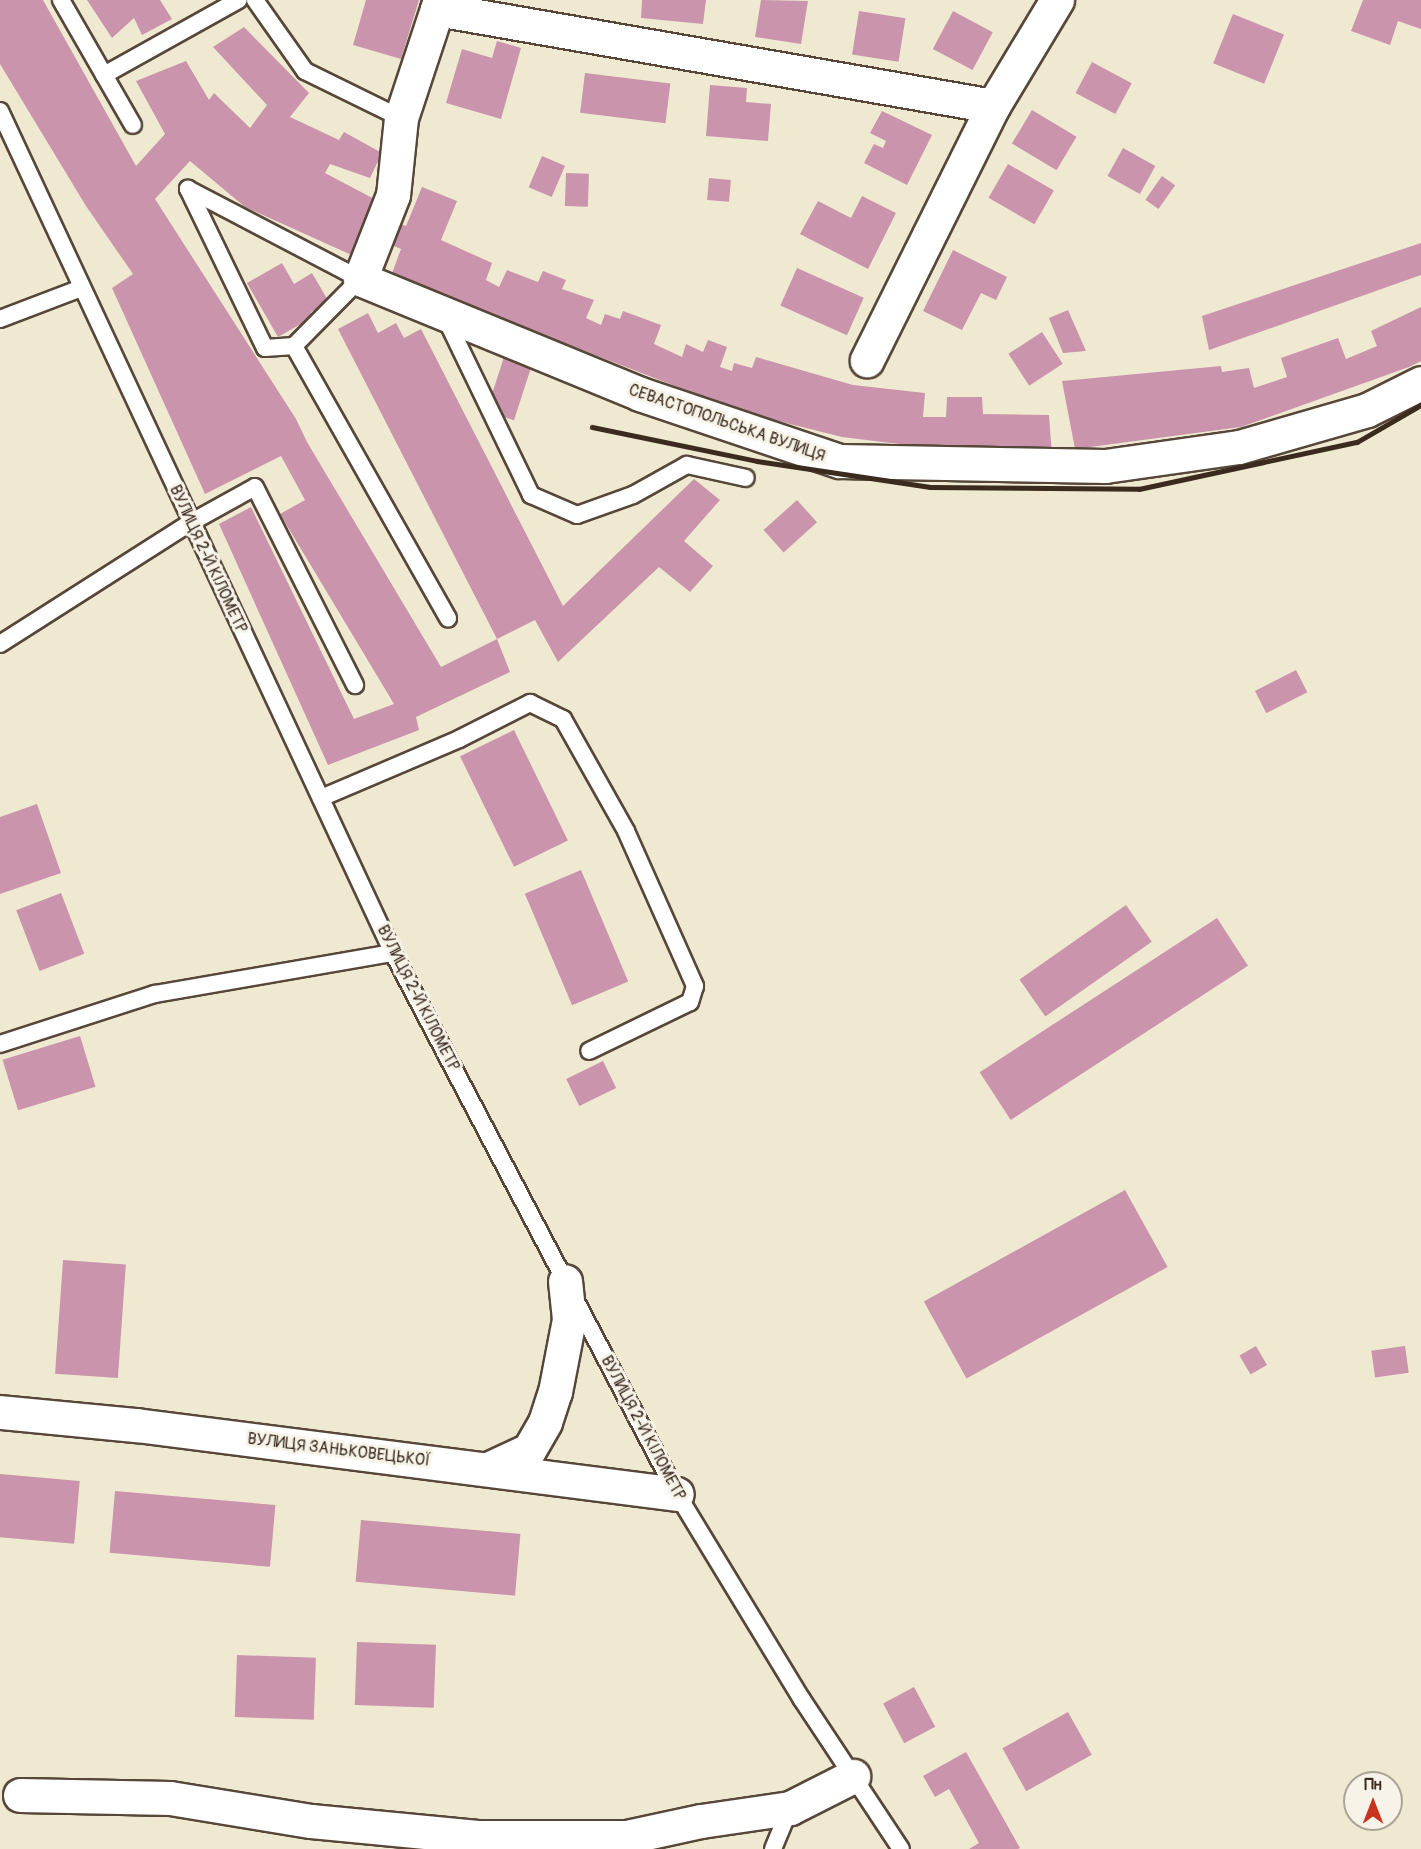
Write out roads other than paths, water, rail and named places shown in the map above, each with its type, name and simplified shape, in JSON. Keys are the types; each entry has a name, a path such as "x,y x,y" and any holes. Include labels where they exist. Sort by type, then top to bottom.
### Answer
{"street":[{"path":"867,360 993,106 1057,0"},
{"path":"360,279 393,195 401,118 439,5 993,106"},
{"name":"СЕВАСТОПОЛЬСЬКА ВУЛИЦЯ","path":"360,279 640,394 839,461 1105,466 1239,447 1367,410 1421,383"},
{"path":"488,1469 529,1450 545,1422 555,1392 569,1319 565,1281"},
{"name":"ВУЛИЦЯ ЗАНЬКОВЕЦЬКОЇ","path":"0,1412 136,1425 677,1494"},
{"path":"20,1795 170,1798 311,1821 477,1837 627,1837 701,1821 790,1808 853,1776"}],"lane":[{"path":"61,0 133,125"},
{"path":"104,75 239,0"},
{"path":"255,0 305,71 401,118"},
{"name":"ВУЛИЦЯ 2-Й КІЛОМЕТР","path":"0,111 190,523 393,953 677,1494 801,1698 901,1849"},
{"path":"188,189 360,279 294,346 265,348 188,189"},
{"path":"0,319 81,288"},
{"path":"443,313 531,495 577,515 633,495 687,465 746,478"},
{"path":"294,346 448,618"},
{"path":"0,644 190,523 255,487 355,685"},
{"path":"321,798 459,739 530,703 563,718 626,831 695,986 690,1002 589,1051"},
{"path":"0,1044 155,994 393,953"},
{"path":"773,1849 790,1808"}],"railway":[{"path":"592,427 757,461 930,487 1139,489 1357,442 1421,405"}]}
